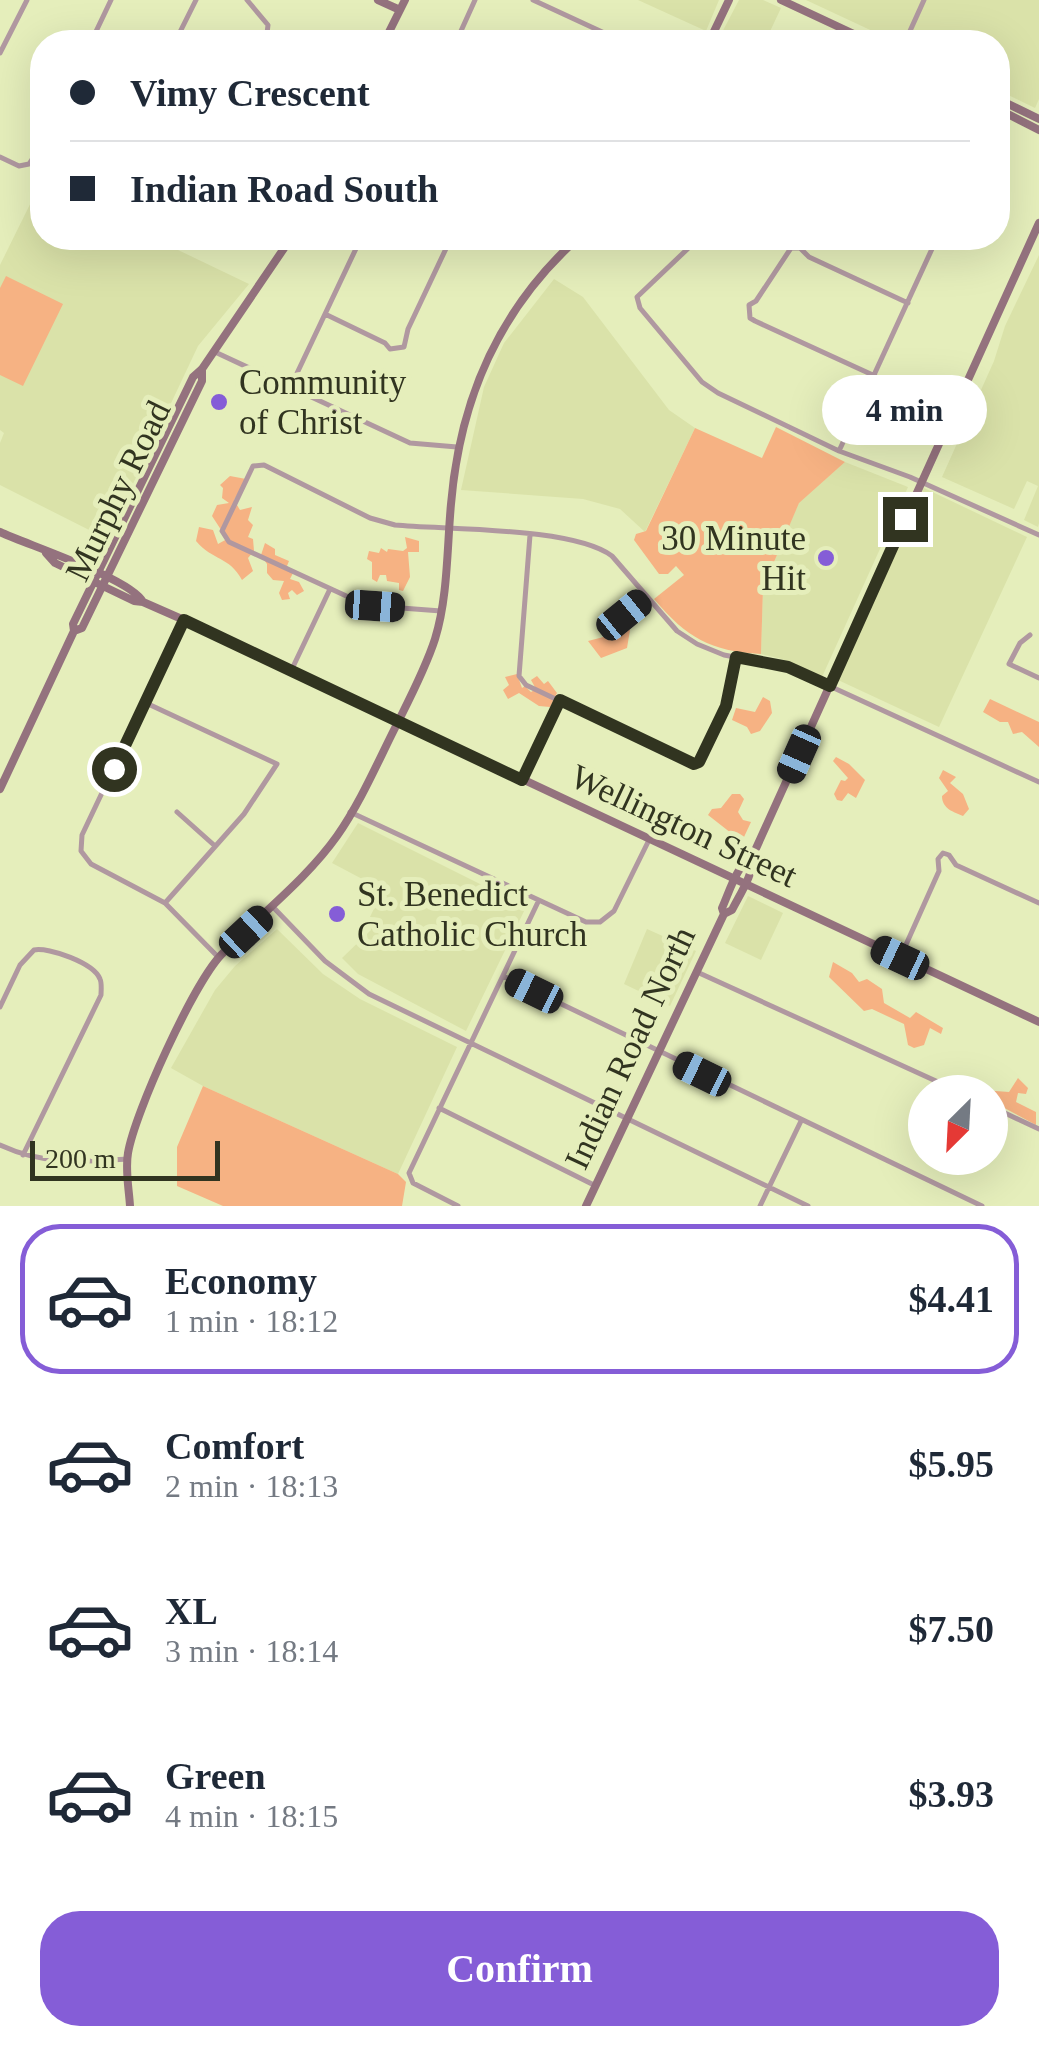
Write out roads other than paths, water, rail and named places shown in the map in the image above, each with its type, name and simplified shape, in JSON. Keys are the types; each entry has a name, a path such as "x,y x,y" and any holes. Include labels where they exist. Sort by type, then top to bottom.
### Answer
{"main road":[{"path":"378,0 400,10"},
{"path":"390,30 405,0"},
{"path":"715,30 729,0"},
{"path":"781,0 845,30"},
{"path":"1010,105 1039,118"},
{"path":"1010,116 1039,130"},
{"path":"753,855 1039,224"},
{"name":"Murphy Road","path":"0,789 74,631 73,624 95,576 193,377 285,250"},
{"path":"130,1206 127,1159 138,1116 198,989 219,958 337,836 398,721 434,640 441,611 457,447 479,374 503,326 549,264 565,250"},
{"name":"Murphy Road","path":"74,631 82,628 105,581 202,381 202,369"},
{"name":"Wellington Street","path":"0,532 46,553 56,563 105,581 134,601 184,620 1039,1022"},
{"name":"Indian Road North","path":"586,1206 724,914 732,910 754,864 753,855 744,860 722,908 724,914"}],"street":[{"path":"0,52 27,0"},
{"path":"97,30 111,0"},
{"path":"182,30 196,0"},
{"path":"247,0 268,30"},
{"path":"461,30 475,0"},
{"path":"533,0 596,30"},
{"path":"910,30 924,0"},
{"path":"0,157 19,166 30,162"},
{"path":"290,388 354,250"},
{"path":"325,314 386,342 390,348 404,347 408,329 446,250"},
{"path":"687,250 638,298 640,308 702,382 839,451 1039,535"},
{"path":"790,250 756,301 749,305 750,318 875,376"},
{"path":"802,250 809,257 908,303"},
{"path":"839,451 931,250"},
{"path":"213,351 410,443 457,447"},
{"path":"441,611 375,606 330,590 224,537 225,523 250,470 258,464 380,521 565,538 600,547 684,637 736,657 788,667 1039,782"},
{"path":"530,535 519,676 526,684 694,764 699,762 726,706 736,657"},
{"path":"291,670 330,590"},
{"path":"607,628 646,596"},
{"path":"184,620 81,843 91,864 165,903 219,958"},
{"path":"1030,635 1020,642 1009,664 1039,678"},
{"path":"522,780 560,700"},
{"path":"146,703 277,764 244,814 165,903"},
{"path":"177,812 215,846"},
{"path":"350,812 586,922 608,918 649,840"},
{"path":"900,958 939,871 940,855 947,854 956,865 1039,903"},
{"path":"458,1206 412,1183 409,1174 538,901"},
{"path":"272,907 347,980 369,994 808,1206"},
{"path":"0,1007 26,955 34,950 50,949 90,968 100,979 100,996 23,1155"},
{"path":"697,972 923,1075"},
{"path":"502,976 982,1206"},
{"path":"438,1108 596,1186"},
{"path":"1008,1114 1039,1129"},
{"path":"760,1206 801,1121"},
{"path":"0,1144 23,1155 72,1163 127,1159"}],"place":[{"name":"Community of Christ","path":"219,402"},
{"name":"30 Minute Hit","path":"826,558"},
{"name":"St. Benedict Catholic Church","path":"337,914"}]}
